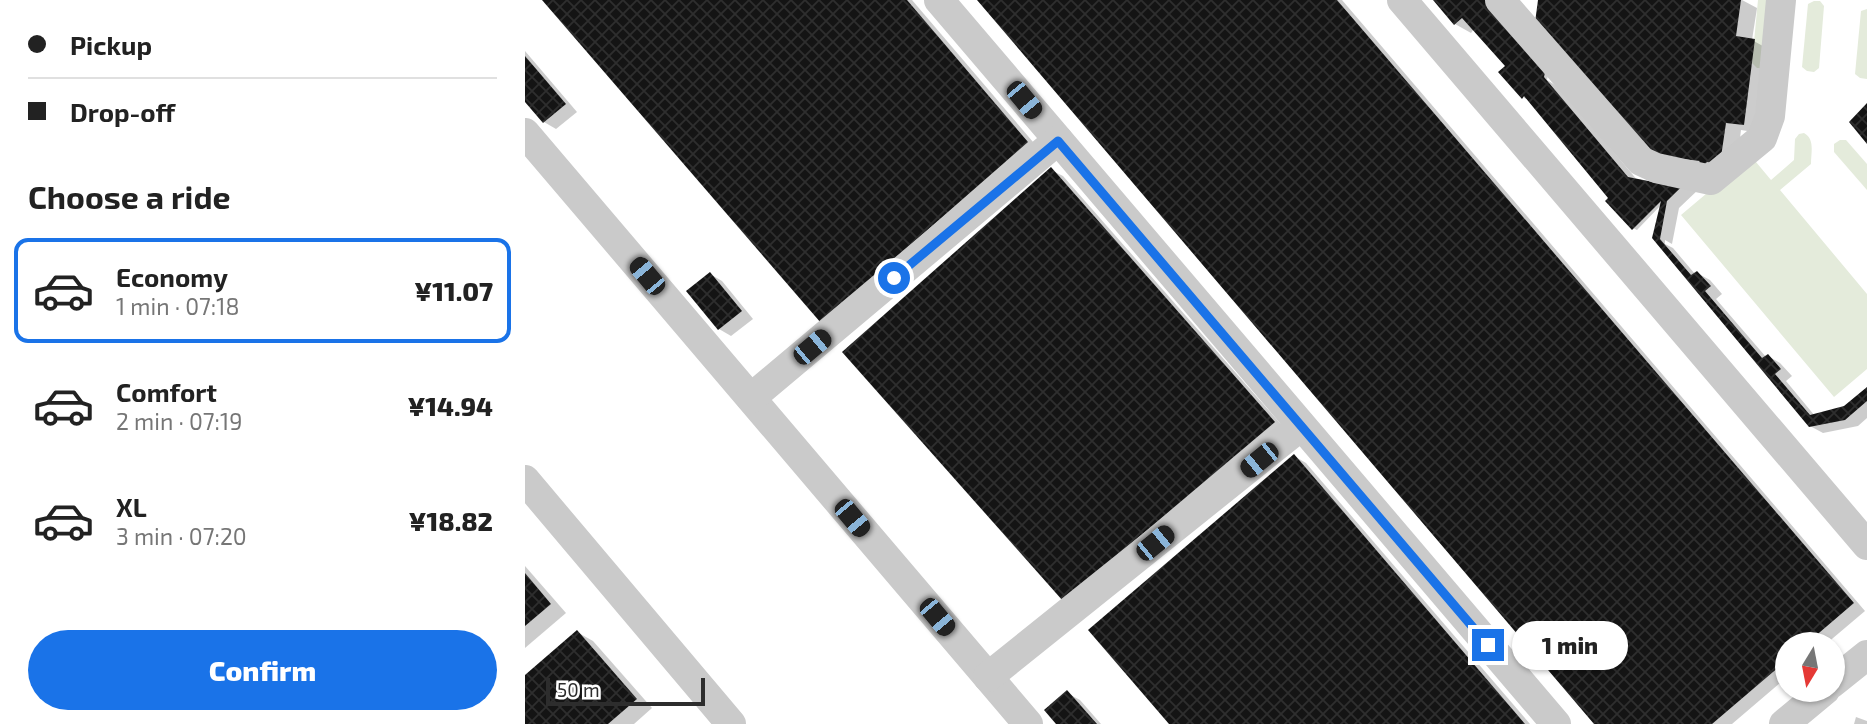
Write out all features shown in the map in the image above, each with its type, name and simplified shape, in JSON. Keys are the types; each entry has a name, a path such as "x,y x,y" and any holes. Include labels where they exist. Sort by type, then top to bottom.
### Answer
{"street":[{"path":"939,0 1556,724"},
{"path":"1402,0 1867,545"},
{"path":"1500,0 1641,161 1656,168 1710,180 1762,138 1770,116 1781,0"},
{"path":"525,133 1028,724"},
{"path":"751,398 1058,141"},
{"path":"988,677 1301,426"},
{"path":"525,480 731,724"},
{"path":"1845,673 1867,654"},
{"path":"1784,724 1811,702"}],"green space":[{"path":"1758,0 1771,0 1764,68 1757,68 1752,63"},
{"path":"1820,1 1824,6 1819,68 1814,72 1802,67 1808,4"},
{"path":"1867,9 1867,79 1855,74 1861,11"},
{"path":"1804,133 1811,142 1811,164 1780,190 1867,294 1867,369 1834,397 1681,215 1751,156 1771,180 1794,160 1795,139"},
{"path":"1846,140 1867,164 1867,190 1834,152 1834,144"}],"building":[{"path":"542,0 907,0 1028,142 821,323"},
{"path":"977,0 1337,0 1854,603 1820,632 1775,632 1775,670 1712,724 1594,724"},
{"path":"1433,0 1491,0 1547,63 1544,77 1628,177 1674,186 1700,161 1640,154 1534,30 1538,0 1741,0 1736,36 1755,39 1744,125 1726,123 1720,164 1707,162 1667,201 1660,239 1691,275 1697,271 1711,286 1705,291 1762,358 1768,354 1781,369 1775,374 1810,415 1844,406 1867,387 1867,401 1845,420 1809,427 1652,238 1661,201 1632,230 1605,201 1608,198 1524,96 1522,99 1498,72 1505,66 1462,18 1454,25"},
{"path":"525,56 566,104 543,123 525,102"},
{"path":"1867,103 1867,144 1849,122"},
{"path":"1051,167 1275,422 1063,601 842,352"},
{"path":"710,272 742,311 718,330 686,291"},
{"path":"1294,454 1525,724 1169,724 1088,630"},
{"path":"525,573 551,604 525,626"},
{"path":"577,630 637,699 608,724 525,724 525,675"},
{"path":"1067,690 1097,724 1056,724 1044,710"}],"route":[{"path":"894,278 1058,141 1488,645"}]}
